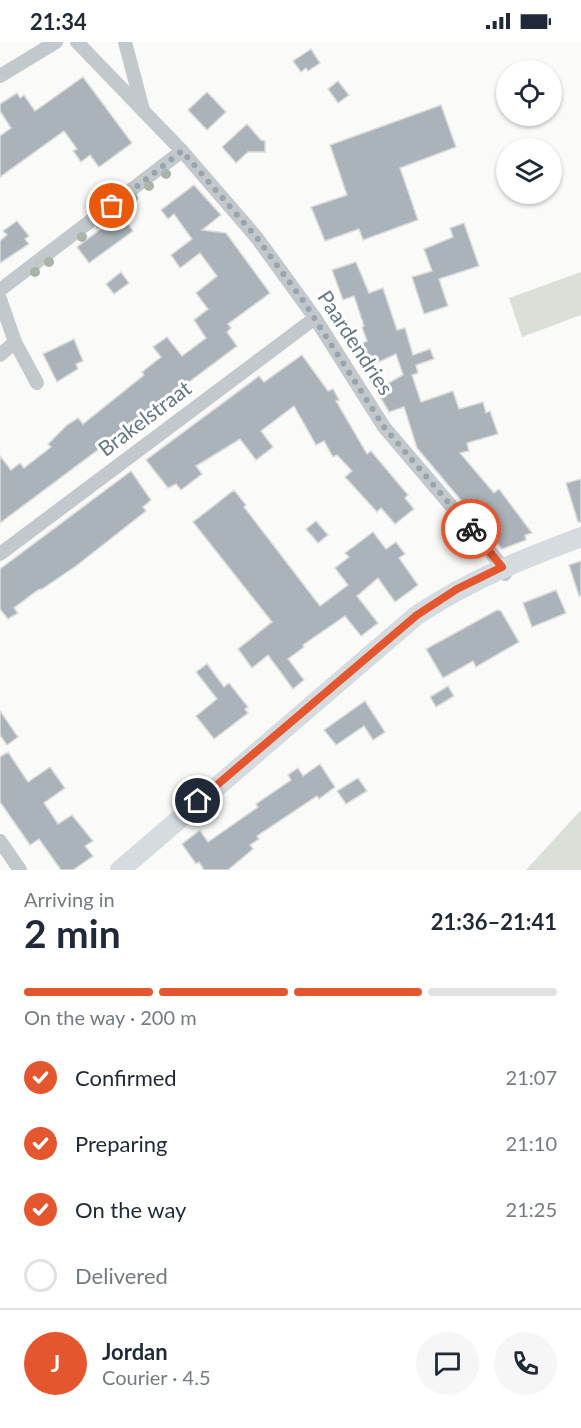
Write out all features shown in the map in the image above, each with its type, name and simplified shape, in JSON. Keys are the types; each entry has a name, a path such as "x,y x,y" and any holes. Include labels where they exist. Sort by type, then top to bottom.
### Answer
{"main road":[{"path":"120,870 417,615 457,589 581,537"}],"street":[{"path":"0,76 56,42"},
{"name":"Paardendries","path":"77,42 182,151 257,238 315,318 384,427 504,570"},
{"name":"Paardendries","path":"125,42 143,110"},
{"path":"0,290 182,151"},
{"path":"0,299 15,342 37,384"},
{"name":"Brakelstraat","path":"0,554 315,318"},
{"path":"0,355 15,342"},
{"path":"0,842 20,870"}],"shaded area":[{"path":"581,272 581,315 522,337 509,298"},
{"path":"581,810 581,870 526,870"}],"building":[{"path":"311,49 320,63 308,71 306,68 301,72 293,61"},
{"path":"83,77 132,143 99,167 90,155 81,162 73,151 77,149 64,131 0,177 0,136 11,128 0,111 0,104 17,93 20,98 24,95 35,111"},
{"path":"338,81 349,95 338,103 328,89"},
{"path":"207,92 226,112 207,130 188,110"},
{"path":"441,105 456,147 400,168 418,220 363,240 359,229 325,241 311,207 347,195 330,145"},
{"path":"247,124 261,140 265,141 265,152 248,152 236,163 222,147"},
{"path":"194,185 221,215 202,230 226,233 270,293 228,324 231,328 227,332 237,346 0,523 0,456 11,470 20,463 24,468 51,447 48,444 67,425 78,418 83,424 144,375 142,372 161,357 153,347 167,337 182,356 206,338 194,320 208,309 196,293 217,276 200,253 180,268 171,255 192,239 174,214 168,219 161,210"},
{"path":"121,214 133,231 89,263 77,247"},
{"path":"17,221 29,236 25,239 29,244 0,263 0,241 7,235 3,231"},
{"path":"464,223 479,266 439,279 448,306 424,314 412,277 432,271 424,249 453,237 450,228"},
{"path":"356,262 369,293 383,288 397,330 405,328 413,355 430,349 434,359 416,365 418,373 412,375 421,402 453,391 459,409 483,402 486,413 490,411 498,434 467,443 469,451 460,453 494,493 499,489 532,533 525,535 526,540 502,549 417,448 404,407 389,412 376,390 403,375 396,354 370,366 365,356 359,359 353,348 367,341 362,327 364,326 354,296 343,300 332,270"},
{"path":"121,272 129,283 114,294 106,284"},
{"path":"74,339 83,361 76,364 78,369 57,382 43,354"},
{"path":"302,355 328,391 333,389 339,400 336,401 367,454 371,451 408,495 405,498 414,509 395,524 381,508 377,512 345,477 352,471 337,455 333,457 324,441 316,445 294,406 261,431 273,447 256,460 240,439 196,466 202,474 181,490 176,484 168,488 146,460 259,376 264,382"},
{"path":"131,471 151,500 143,507 146,511 76,566 14,608 18,613 8,619 0,609 0,569"},
{"path":"581,479 581,522 578,522 566,483"},
{"path":"234,490 246,505 244,507 320,606 348,585 335,568 349,557 345,553 373,532 386,549 396,542 405,554 399,558 418,585 395,602 378,578 357,596 378,623 361,636 345,616 303,645 304,647 288,659 304,680 293,689 268,655 252,668 238,649 272,622 193,522"},
{"path":"316,521 328,535 318,543 306,529"},
{"path":"581,561 581,596 579,596 569,565"},
{"path":"556,590 566,613 532,627 523,603"},
{"path":"497,610 501,611 519,642 476,667 473,661 443,678 426,649"},
{"path":"207,664 224,687 229,683 248,707 245,709 248,713 214,739 196,716 217,699 196,672"},
{"path":"448,686 454,696 436,707 430,697"},
{"path":"365,701 385,732 373,740 364,726 336,745 324,730"},
{"path":"0,711 18,737 7,745 0,735"},
{"path":"8,752 28,782 50,767 65,788 44,803 58,824 72,815 93,841 85,846 93,856 73,870 61,870 39,839 30,845 0,802 0,757"},
{"path":"320,764 335,787 319,799 317,796 257,836 259,839 250,845 253,849 228,870 204,870 199,862 196,864 182,844 200,830 208,842 258,807 256,804 291,780 288,775 298,768 303,776"},
{"path":"358,778 367,791 346,804 337,791"}],"way so far":[{"path":"112,206 182,151 257,238 304,302 384,427 471,529"}],"route":[{"path":"198,801 417,615 457,589 502,567 471,529"}]}
